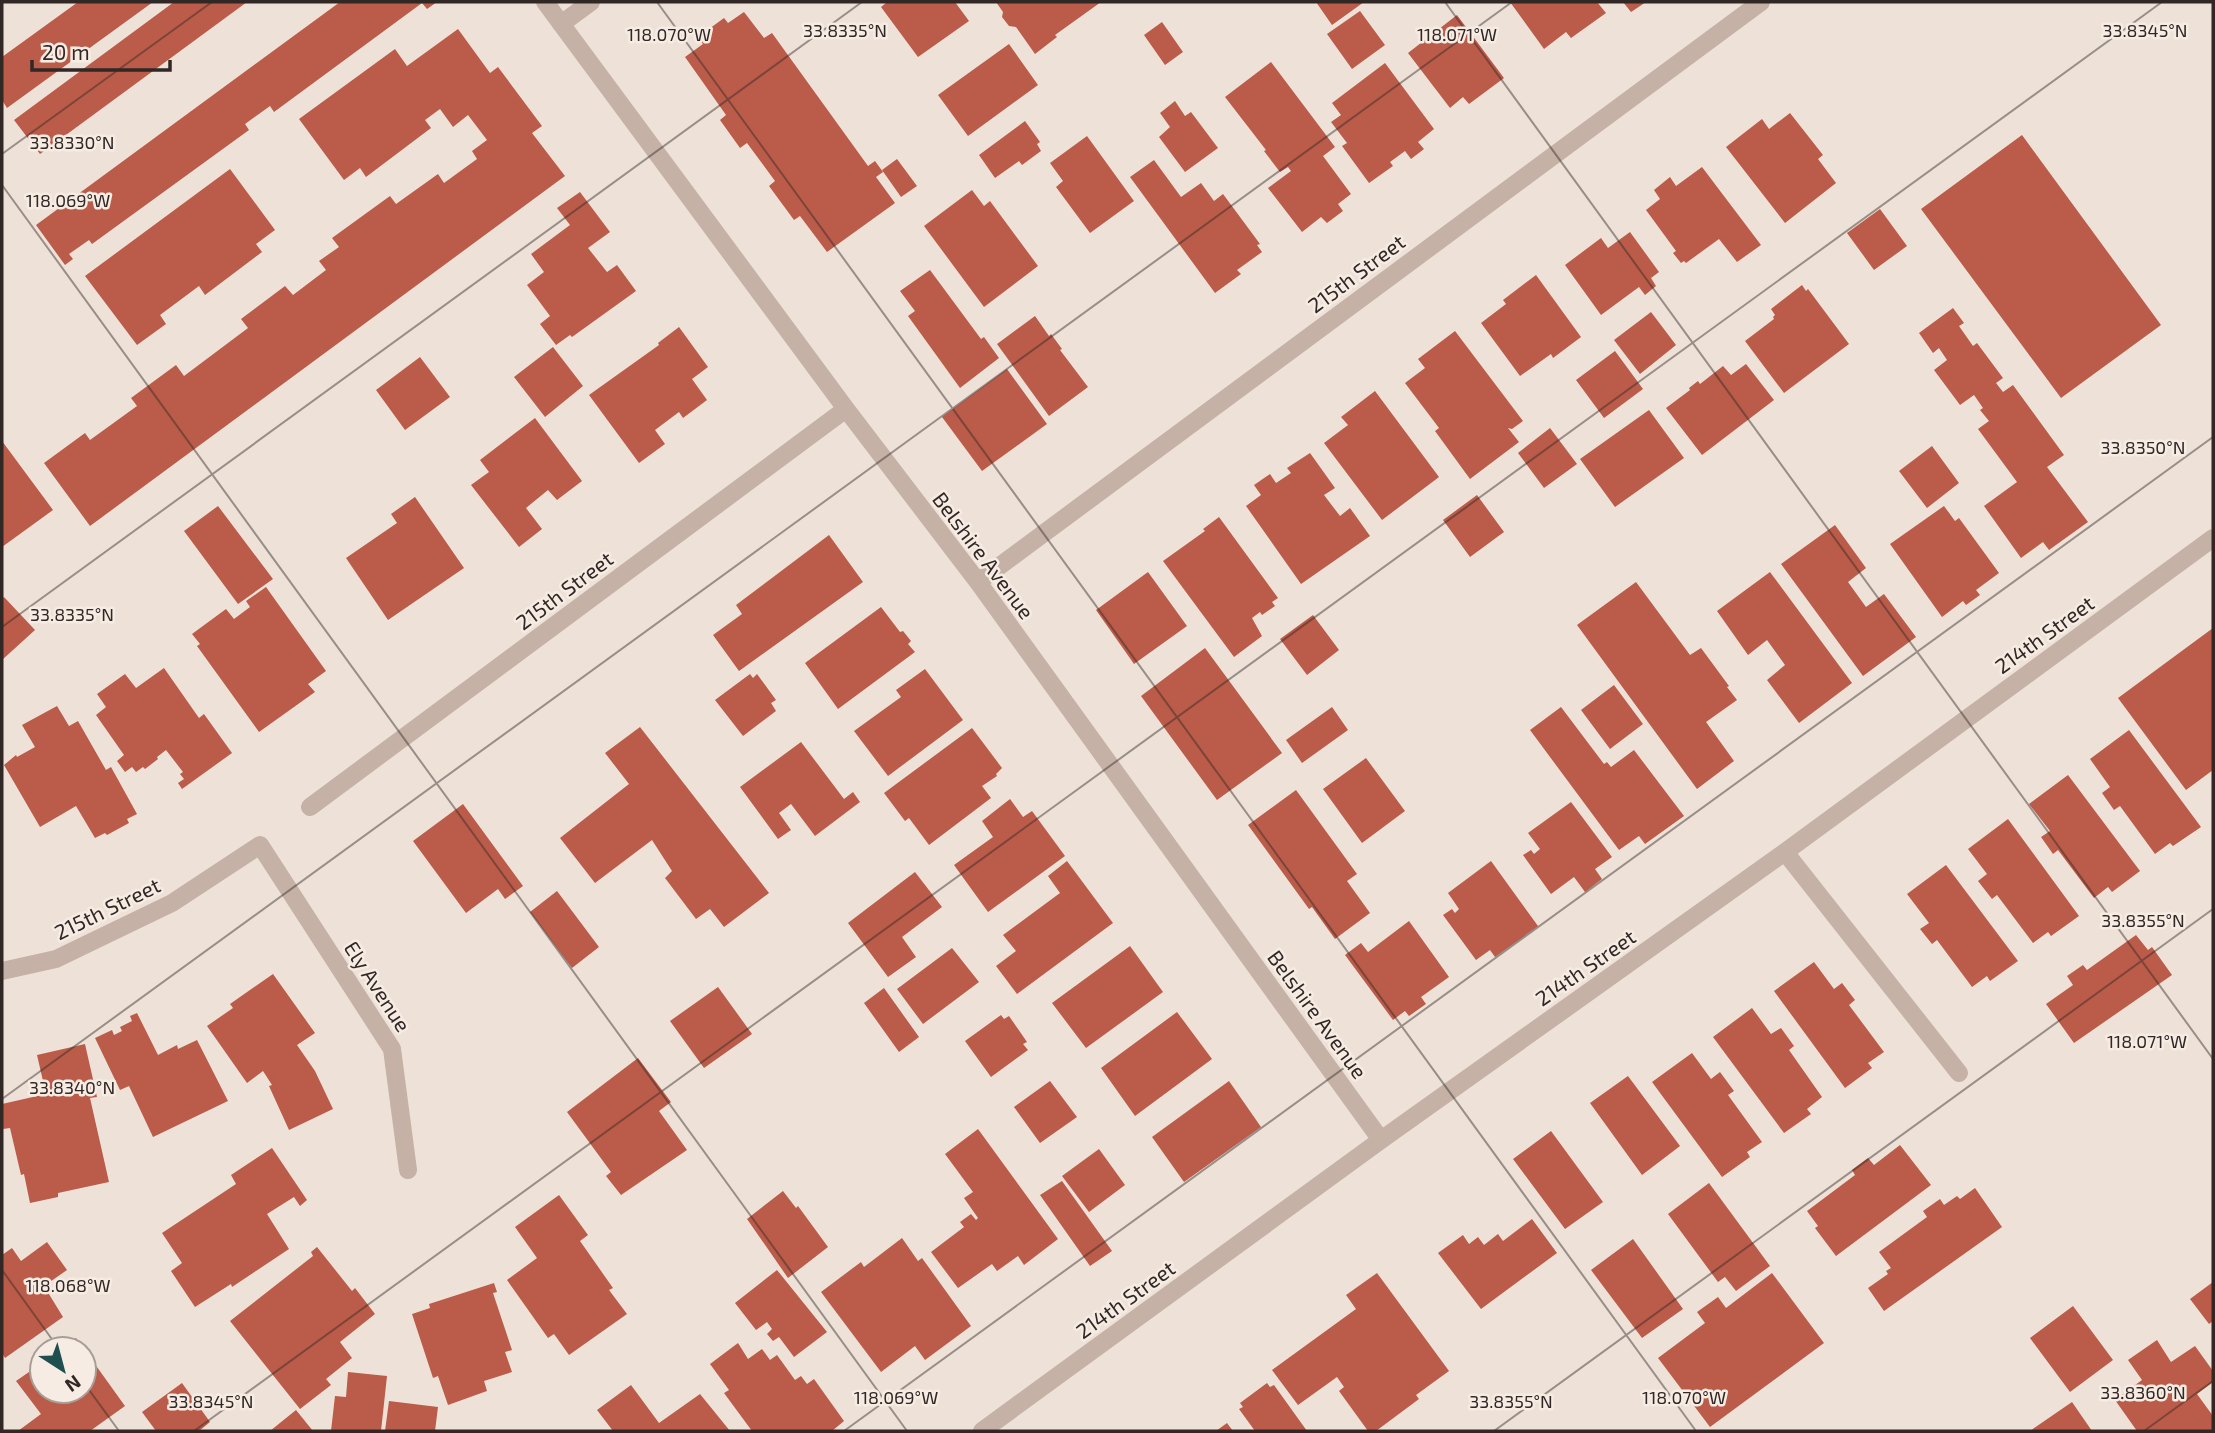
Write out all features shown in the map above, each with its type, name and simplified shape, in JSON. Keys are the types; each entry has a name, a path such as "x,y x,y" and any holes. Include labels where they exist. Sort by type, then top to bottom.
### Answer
{"street":[{"name":"Belshire Avenue","path":"545,2 846,409 978,582 1381,1140"},
{"path":"561,24 591,2"},
{"name":"215th Street","path":"978,582 1761,2"},
{"name":"215th Street","path":"310,807 846,409"},
{"name":"214th Street","path":"982,1431 1381,1140 1785,852 2213,538"},
{"name":"215th Street","path":"2,971 56,959 172,903 260,845"},
{"name":"Ely Avenue","path":"260,845 392,1049 408,1170"},
{"path":"1785,852 1959,1073"}],"building":[{"path":"78,2 153,2 7,108 2,100 2,57"},
{"path":"174,2 247,2 40,154 14,120"},
{"path":"340,2 437,2 427,9 422,3 274,112 270,106 245,124 249,130 92,244 89,240 69,254 73,259 65,265 36,225"},
{"path":"885,2 955,2 969,21 918,57 881,7"},
{"path":"996,2 1101,2 1055,35 1057,37 1035,54 1016,27 1009,26 1002,17 1003,12"},
{"path":"1316,2 1364,2 1332,25"},
{"path":"1510,2 1597,2 1606,13 1571,38 1566,32 1544,49"},
{"path":"1623,2 1646,2 1631,12"},
{"path":"1360,11 1385,45 1352,69 1327,34"},
{"path":"744,12 764,38 772,33 868,166 875,161 883,172 876,177 895,203 827,252 800,216 794,220 769,186 775,181 747,143 740,148 720,120 726,115 685,57 703,44 698,37 724,18 728,23"},
{"path":"1457,15 1504,78 1469,104 1463,97 1450,108 1408,53"},
{"path":"1162,22 1183,52 1165,65 1144,35"},
{"path":"458,29 490,73 498,67 542,126 532,133 565,176 90,526 44,463 85,433 90,440 137,406 131,398 176,365 184,376 248,328 241,319 285,286 293,295 326,270 319,261 339,247 332,238 390,196 396,204 438,174 444,183 477,159 472,151 487,140 468,115 453,127 440,109 425,120 431,128 366,177 360,168 344,180 299,119 395,49 407,66"},
{"path":"1009,44 1038,85 968,136 938,95"},
{"path":"1271,62 1335,147 1323,156 1351,194 1338,204 1343,211 1327,223 1321,217 1302,232 1268,188 1291,171 1288,167 1280,172 1225,97"},
{"path":"1385,63 1434,129 1418,142 1424,149 1411,159 1405,151 1390,162 1393,166 1369,183 1342,146 1347,143 1331,122 1341,115 1332,103"},
{"path":"1175,101 1185,116 1191,112 1218,148 1185,172 1159,137 1170,127 1160,113"},
{"path":"1790,113 1823,155 1818,159 1836,183 1785,223 1726,147 1762,119 1769,129"},
{"path":"1025,121 1040,142 1037,144 1041,151 1022,165 1019,161 995,178 979,155"},
{"path":"2022,135 2161,325 2061,398 1921,209"},
{"path":"1087,136 1134,201 1090,233 1056,187 1063,181 1050,163"},
{"path":"897,159 917,186 901,197 882,170"},
{"path":"1154,160 1181,197 1201,183 1214,201 1223,194 1260,244 1257,245 1262,252 1237,270 1241,274 1215,293 1130,177"},
{"path":"1702,167 1761,245 1737,262 1719,239 1686,263 1681,263 1673,253 1676,251 1646,210 1660,199 1654,190 1670,177 1676,186"},
{"path":"230,169 275,230 256,244 262,252 205,295 199,286 160,315 166,324 137,345 85,276"},
{"path":"972,190 984,206 990,201 1038,266 984,307 924,226"},
{"path":"580,192 610,232 588,248 607,272 617,265 636,291 572,337 570,335 556,345 540,324 550,316 527,285 544,272 531,254 570,225 557,208"},
{"path":"1880,209 1907,246 1874,270 1847,233"},
{"path":"1630,232 1659,272 1651,278 1656,286 1645,295 1639,287 1601,315 1565,265 1601,238 1608,248"},
{"path":"930,270 981,339 984,337 999,358 960,388 908,316 915,311 900,291"},
{"path":"1536,275 1581,337 1553,358 1551,354 1520,376 1481,323 1506,304 1503,300"},
{"path":"1802,285 1806,291 1808,289 1849,344 1784,393 1745,341 1774,319 1775,315 1771,309"},
{"path":"1953,308 1964,323 1959,326 1973,346 1977,343 2003,378 1996,383 2003,392 2013,385 2064,455 2047,467 2088,522 2049,550 2043,542 2021,558 1984,506 2017,482 1978,429 1989,421 1980,410 1983,408 1974,395 1960,405 1934,370 1947,360 1939,348 1933,353 1919,333"},
{"path":"1651,312 1676,345 1640,374 1614,340"},
{"path":"1035,316 1088,387 1049,416 997,344"},
{"path":"679,327 708,367 692,379 707,400 683,418 679,412 655,430 665,444 639,463 589,395 659,345 658,343"},
{"path":"1455,331 1523,421 1512,429 1508,428 1519,442 1470,479 1435,431 1439,428 1405,383 1425,368 1418,359"},
{"path":"553,347 583,386 545,417 514,377"},
{"path":"1615,351 1643,389 1604,418 1576,380"},
{"path":"420,357 450,397 405,430 376,390"},
{"path":"1746,364 1774,400 1702,455 1666,408 1698,381 1700,384 1723,366 1731,375"},
{"path":"1007,369 1047,424 982,471 942,417"},
{"path":"1375,391 1439,477 1382,520 1324,443 1348,425 1341,417"},
{"path":"1649,410 1684,458 1615,507 1580,459"},
{"path":"535,418 582,481 557,500 548,490 526,508 542,529 519,547 471,485 489,472 480,460"},
{"path":"1550,428 1577,464 1544,488 1518,453"},
{"path":"2,441 53,510 2,547"},
{"path":"1932,446 1959,483 1927,508 1899,471"},
{"path":"1310,453 1335,488 1324,495 1340,516 1350,508 1370,536 1301,584 1246,506 1261,495 1254,485 1270,474 1276,483 1291,473 1287,468"},
{"path":"1477,495 1504,532 1470,557 1443,520"},
{"path":"415,497 464,568 388,620 346,558 397,523 391,514"},
{"path":"218,506 273,579 238,604 184,531"},
{"path":"1944,506 1955,521 1959,518 1999,573 1976,590 1980,595 1966,605 1963,601 1942,617 1890,544"},
{"path":"1219,517 1278,598 1272,602 1275,606 1252,618 1262,636 1234,657 1163,561 1205,531 1203,529"},
{"path":"1835,525 1866,568 1848,582 1866,607 1884,594 1916,637 1863,676 1781,564"},
{"path":"829,535 863,582 739,671 713,635 742,614 736,605"},
{"path":"1148,572 1187,626 1134,664 1096,610"},
{"path":"1770,572 1852,683 1799,723 1767,680 1785,665 1767,640 1748,655 1717,611"},
{"path":"1636,582 1690,655 1701,648 1737,700 1706,722 1734,761 1697,789 1577,625"},
{"path":"266,587 326,671 308,684 315,692 259,732 197,646 200,644 192,634 226,609 234,619 250,607 246,601"},
{"path":"4,597 35,630 2,660 2,599"},
{"path":"881,607 900,632 903,631 911,641 908,644 915,652 838,709 805,663"},
{"path":"1313,615 1339,650 1307,675 1280,639"},
{"path":"2213,628 2213,770 2186,790 2118,698"},
{"path":"1205,648 1282,753 1217,800 1141,696"},
{"path":"164,668 199,718 204,714 232,753 182,789 178,783 184,779 180,774 183,772 166,750 145,769 143,767 136,772 132,767 125,772 117,761 124,755 96,715 106,707 97,694 125,674 136,688"},
{"path":"925,669 963,720 888,776 854,731 901,697 896,690"},
{"path":"750,674 753,678 757,674 776,700 771,703 776,711 743,736 715,700"},
{"path":"1614,685 1643,724 1610,749 1581,710"},
{"path":"57,706 69,726 78,721 106,770 111,767 137,814 127,819 129,823 107,835 105,833 95,838 76,806 40,827 4,765 16,755 17,757 35,747 22,725"},
{"path":"1332,707 1348,730 1302,763 1286,740"},
{"path":"1561,707 1604,764 1607,762 1611,767 1634,750 1684,816 1645,844 1639,836 1619,850 1530,730"},
{"path":"640,727 769,893 724,927 710,909 696,919 665,878 672,871 652,840 595,883 560,838 629,784 605,753"},
{"path":"972,728 1002,768 997,776 982,786 991,798 929,845 909,818 905,821 884,793"},
{"path":"2129,730 2201,827 2173,846 2170,843 2155,854 2120,806 2114,810 2102,793 2110,787 2090,759"},
{"path":"801,742 844,799 853,792 860,802 815,836 791,804 779,813 791,830 778,839 740,787"},
{"path":"1366,758 1405,811 1362,843 1323,789"},
{"path":"2068,775 2140,871 2112,892 2108,887 2094,898 2058,850 2053,854 2041,837 2050,831 2029,804"},
{"path":"1296,790 1357,874 1347,881 1370,913 1335,939 1312,907 1309,909 1248,825"},
{"path":"1010,799 1023,817 1032,811 1065,856 988,912 954,865 993,837 982,821"},
{"path":"1571,802 1612,857 1595,869 1602,879 1585,892 1574,877 1551,894 1523,855 1531,850 1534,854 1540,849 1528,833"},
{"path":"463,804 523,886 505,899 498,889 466,913 413,841"},
{"path":"2008,819 2079,916 2051,936 2048,932 2033,943 1997,895 1992,899 1978,881 1987,874 1968,849"},
{"path":"1067,861 1113,923 1017,994 996,966 1016,951 1003,935 1060,893 1048,876"},
{"path":"1491,861 1538,926 1495,957 1490,950 1476,960 1443,915 1452,909 1455,913 1459,909 1448,893"},
{"path":"1946,865 2018,961 1990,981 1987,976 1972,987 1937,940 1932,944 1920,929 1929,923 1907,894"},
{"path":"915,872 942,907 902,937 916,957 888,977 848,923"},
{"path":"557,891 599,947 572,968 530,912"},
{"path":"1409,921 1449,977 1421,997 1426,1004 1409,1016 1405,1011 1393,1020 1345,955 1361,943 1368,952"},
{"path":"2136,935 2148,950 2152,947 2172,975 2074,1043 2046,1004 2073,985 2067,976 2083,965 2087,970"},
{"path":"1130,946 1163,992 1086,1048 1052,1003"},
{"path":"952,948 979,982 923,1024 897,989"},
{"path":"1814,962 1834,989 1842,983 1855,1000 1849,1005 1884,1052 1868,1063 1872,1068 1845,1088 1774,991"},
{"path":"273,974 315,1033 297,1045 315,1071 333,1109 289,1130 269,1086 272,1085 263,1071 247,1083 207,1026 233,1008 230,1004"},
{"path":"718,987 752,1034 704,1068 670,1021"},
{"path":"884,988 919,1037 899,1052 864,1003"},
{"path":"1752,1008 1771,1034 1781,1028 1794,1046 1789,1050 1822,1097 1807,1109 1811,1114 1784,1133 1713,1037"},
{"path":"1177,1012 1212,1059 1135,1116 1101,1068"},
{"path":"137,1013 158,1055 177,1045 178,1049 197,1040 228,1101 153,1137 129,1086 120,1090 95,1038 112,1030 114,1035 122,1031 120,1027 132,1021 130,1016"},
{"path":"1001,1015 1004,1019 1009,1016 1027,1042 1023,1044 1028,1050 991,1077 965,1041"},
{"path":"85,1044 97,1097 90,1098 109,1182 58,1193 58,1197 30,1203 10,1128 3,1129 2,1104 46,1094 37,1055"},
{"path":"1692,1053 1711,1079 1720,1072 1734,1091 1728,1095 1762,1142 1747,1152 1750,1157 1722,1177 1652,1082"},
{"path":"638,1058 671,1102 659,1111 687,1150 621,1195 606,1176 611,1172 567,1112"},
{"path":"1628,1076 1680,1146 1642,1175 1590,1103"},
{"path":"1050,1081 1077,1117 1040,1143 1014,1107"},
{"path":"1229,1081 1261,1127 1184,1182 1152,1137"},
{"path":"978,1129 1058,1239 1024,1265 1018,1256 997,1271 992,1264 958,1288 931,1252 964,1227 960,1222 971,1214 976,1220 978,1218 964,1198 973,1192 945,1154"},
{"path":"1551,1131 1603,1202 1565,1229 1513,1159"},
{"path":"1900,1145 1931,1185 1836,1256 1815,1228 1818,1226 1807,1211 1855,1175 1852,1170 1868,1158 1874,1165"},
{"path":"272,1148 307,1200 300,1206 294,1197 267,1214 289,1249 232,1287 231,1284 195,1307 171,1271 182,1263 162,1233 236,1184 231,1175"},
{"path":"1099,1149 1125,1185 1089,1212 1062,1176"},
{"path":"1062,1181 1112,1251 1090,1266 1040,1195"},
{"path":"1709,1183 1770,1266 1736,1291 1725,1277 1718,1282 1668,1214"},
{"path":"1975,1188 2002,1227 1884,1311 1868,1288 1888,1274 1886,1271 1891,1268 1879,1252 1927,1217 1923,1211 1940,1199 1944,1205 1957,1196 1960,1199"},
{"path":"783,1191 796,1208 798,1206 828,1247 788,1278 747,1219"},
{"path":"559,1195 588,1235 580,1241 613,1288 609,1290 627,1314 569,1355 554,1334 548,1338 507,1280 537,1258 515,1227"},
{"path":"1532,1219 1557,1253 1481,1309 1438,1253 1463,1235 1469,1244 1478,1237 1484,1245 1498,1234 1503,1241"},
{"path":"902,1238 918,1261 922,1258 971,1326 925,1360 915,1346 881,1372 821,1292 861,1262 864,1267"},
{"path":"1633,1239 1683,1309 1642,1338 1591,1270"},
{"path":"47,1242 67,1270 44,1286 63,1317 38,1335 28,1335 28,1342 5,1358 2,1353 2,1255 12,1248 21,1261"},
{"path":"317,1247 352,1291 355,1288 375,1314 340,1342 352,1358 326,1379 331,1385 300,1409 230,1321 313,1256 311,1252"},
{"path":"777,1270 827,1332 794,1357 779,1337 773,1341 767,1334 772,1329 767,1322 756,1330 735,1303"},
{"path":"1377,1273 1449,1371 1416,1395 1419,1399 1376,1431 1368,1431 1339,1391 1344,1387 1337,1377 1298,1405 1272,1370 1356,1309 1346,1295"},
{"path":"1772,1273 1824,1343 1710,1427 1658,1358 1705,1323 1697,1312 1718,1297 1726,1308"},
{"path":"2213,1282 2213,1321 2209,1324 2190,1299"},
{"path":"494,1283 497,1292 493,1293 512,1350 505,1352 512,1372 484,1381 487,1391 448,1405 438,1376 433,1378 412,1314 430,1308 429,1304"},
{"path":"2073,1306 2113,1360 2070,1392 2030,1338"},
{"path":"2157,1340 2171,1362 2195,1346 2213,1371 2213,1382 2197,1394 2213,1416 2213,1431 2137,1431 2115,1400 2142,1380 2128,1360"},
{"path":"738,1343 748,1359 762,1349 770,1360 777,1355 795,1380 801,1376 807,1384 814,1379 844,1421 832,1431 752,1431 724,1393 729,1390 710,1364"},
{"path":"98,1368 125,1406 90,1431 18,1431 41,1414 34,1405 98,1405"},
{"path":"348,1372 387,1376 381,1431 331,1431 335,1396 346,1397"},
{"path":"28,1373 28,1397 16,1381"},
{"path":"182,1383 210,1422 199,1431 156,1431 142,1412"},
{"path":"1267,1383 1270,1387 1274,1385 1307,1431 1255,1431 1239,1409 1243,1407 1240,1403"},
{"path":"631,1385 659,1423 700,1394 730,1431 613,1431 597,1410"},
{"path":"389,1401 438,1407 435,1431 385,1431"},
{"path":"2072,1402 2092,1431 2030,1431"},
{"path":"296,1410 313,1431 270,1431"},
{"path":"1227,1423 1233,1431 1216,1431"}]}
